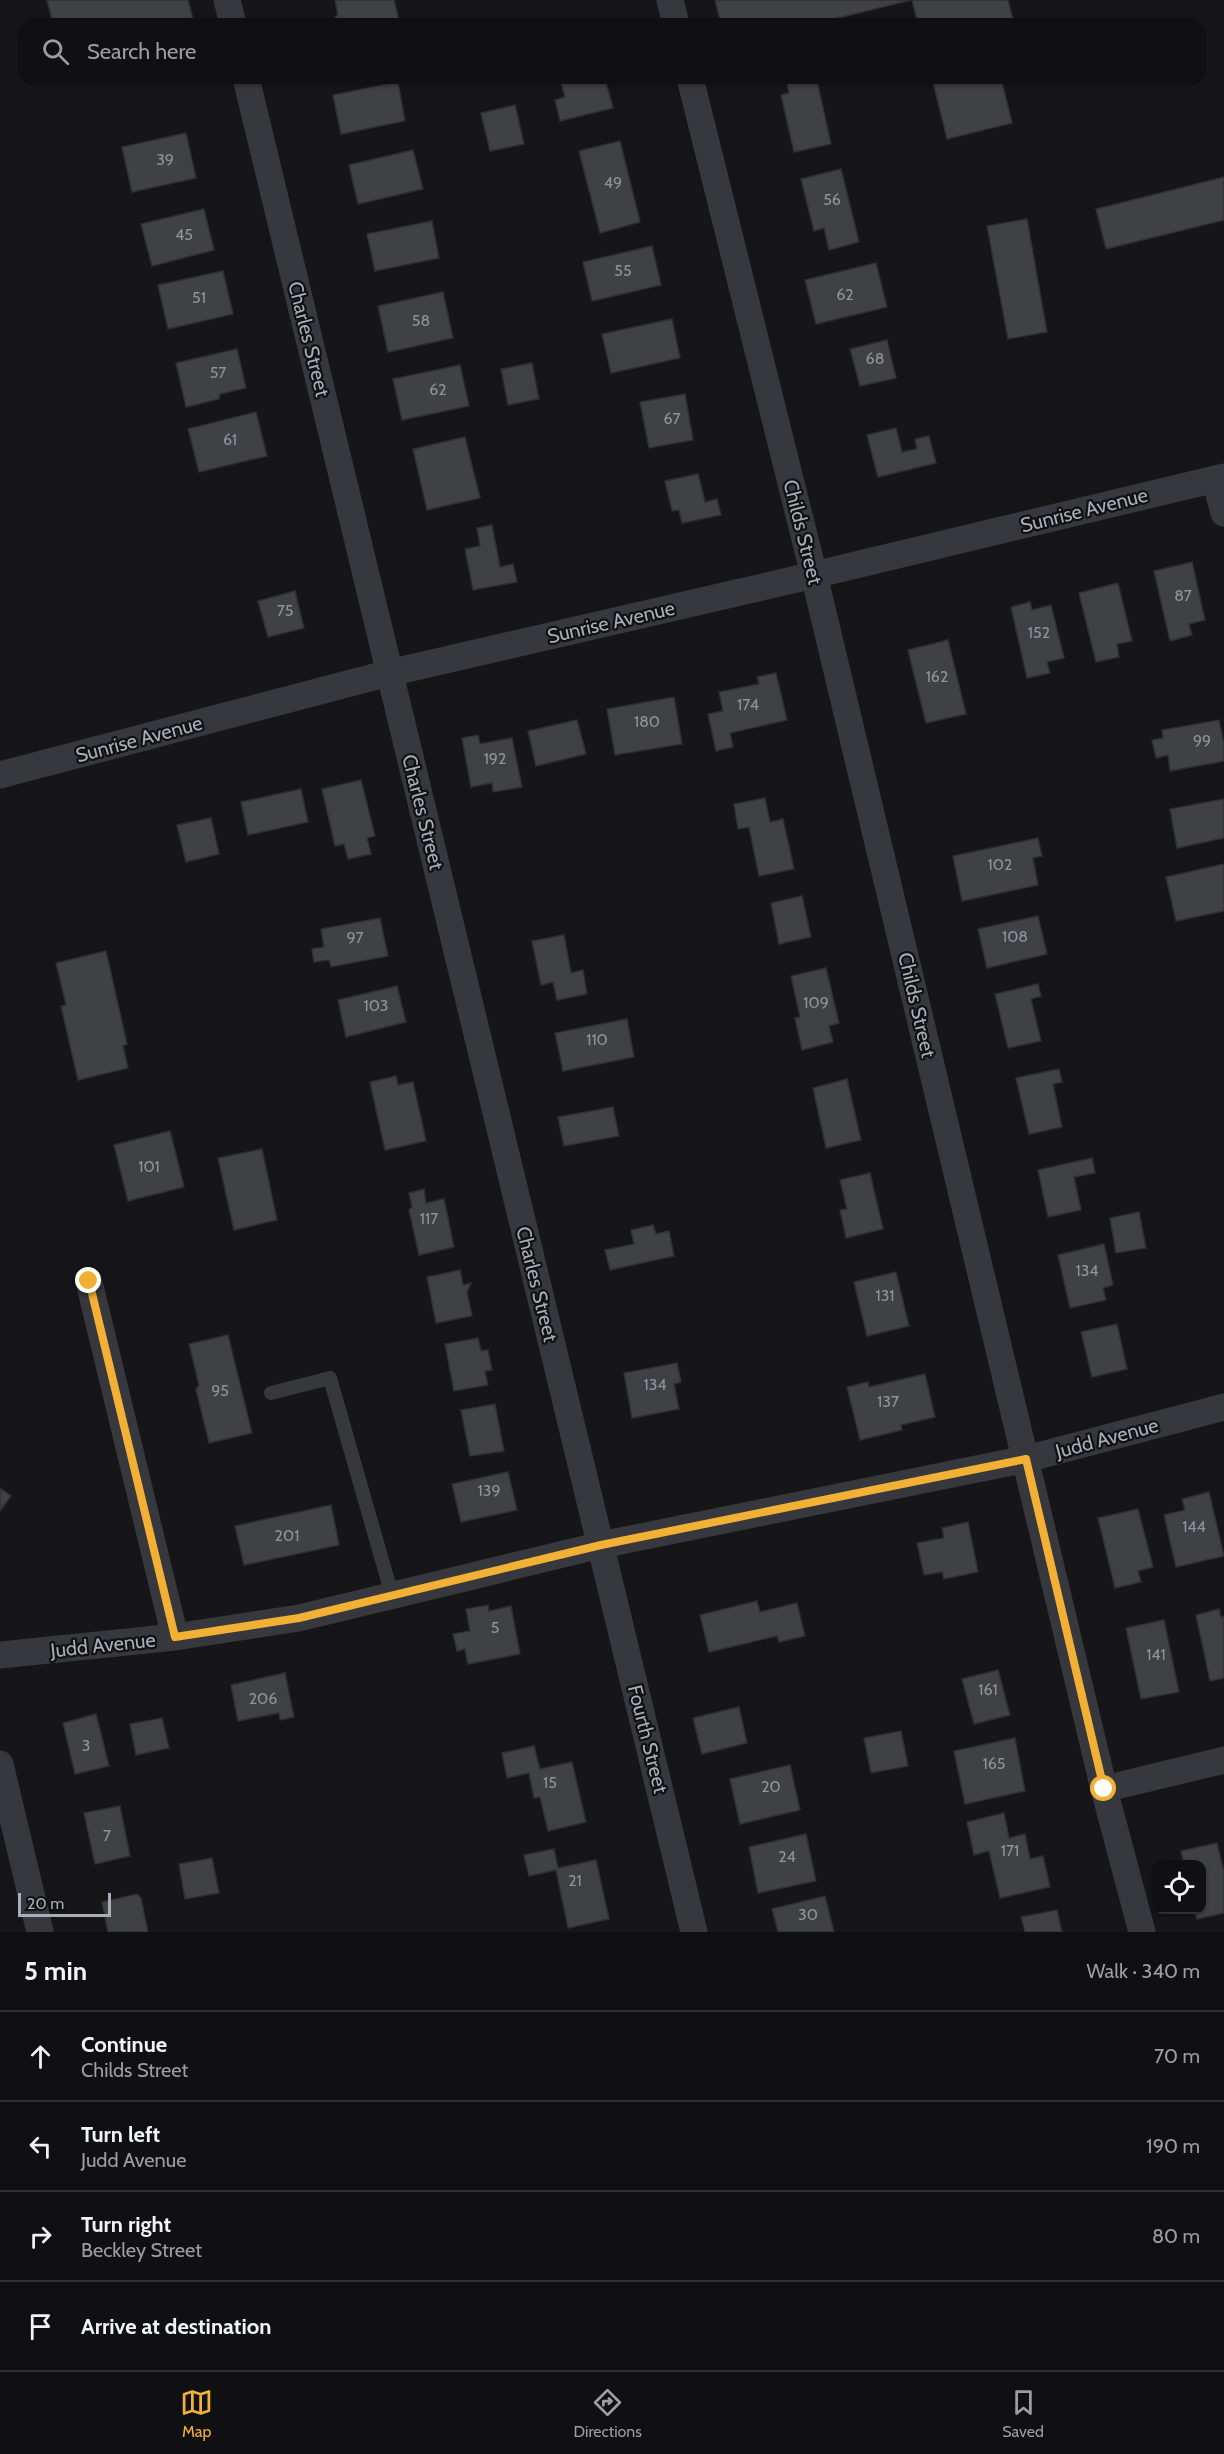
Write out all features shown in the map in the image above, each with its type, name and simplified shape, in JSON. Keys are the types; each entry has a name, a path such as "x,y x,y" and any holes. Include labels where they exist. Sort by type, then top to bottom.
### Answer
{"street":[{"path":"227,0 232,18"},
{"path":"670,0 674,18"},
{"name":"Charles Street","path":"247,84 601,1545"},
{"name":"Childs Street","path":"691,84 814,575 1104,1789 1142,1932"},
{"path":"1220,478 1224,513"},
{"name":"Sunrise Avenue","path":"0,775 389,674 1220,478"},
{"path":"89,1281 175,1637"},
{"name":"Judd Avenue","path":"0,1655 175,1637 299,1618 601,1545 1026,1459 1224,1407"},
{"name":"Fourth Street","path":"601,1545 694,1932"},
{"path":"1104,1789 1224,1760"},
{"path":"0,1764 40,1932"}],"lane":[{"path":"271,1393 330,1378 392,1595"}],"building":[{"path":"47,0 188,0 193,18 52,18"},
{"path":"335,0 394,0 398,18 335,18 338,15"},
{"path":"715,0 911,0 838,18 720,18"},
{"path":"912,0 1008,0 1013,18 916,18"},
{"path":"398,84 405,121 341,134 333,95"},
{"path":"562,84 607,84 613,108 560,121 555,100 565,97"},
{"path":"787,84 818,84 831,144 794,152 781,95 789,93"},
{"path":"933,84 1002,84 1012,123 947,139"},
{"path":"515,105 524,144 490,151 481,113"},
{"path":"186,133 196,178 132,192 122,147"},
{"path":"620,141 640,222 600,233 579,151"},
{"path":"413,150 423,189 358,204 349,165"},
{"path":"841,169 859,242 829,250 824,228 814,231 801,179"},
{"path":"1224,177 1224,220 1106,249 1096,209"},
{"path":"204,209 214,250 152,266 141,224"},
{"path":"1027,219 1047,332 1008,339 987,226"},
{"path":"432,221 439,258 375,271 367,234"},
{"path":"652,246 661,285 592,301 583,262"},
{"path":"876,263 887,307 816,324 805,280"},
{"path":"223,271 233,314 168,329 158,285"},
{"path":"443,292 453,338 388,352 378,306"},
{"path":"672,319 680,358 611,373 602,334"},
{"path":"887,340 896,378 860,386 850,349"},
{"path":"237,349 246,388 220,394 219,399 186,407 176,363"},
{"path":"532,363 539,399 508,405 501,369"},
{"path":"460,365 469,406 402,420 393,379"},
{"path":"685,394 693,440 649,448 640,402"},
{"path":"256,412 267,456 199,472 188,429"},
{"path":"896,428 902,452 917,449 915,439 929,436 936,463 878,477 867,435"},
{"path":"465,437 480,498 427,510 413,449"},
{"path":"698,474 705,502 717,499 721,515 682,523 679,510 672,511 665,481"},
{"path":"492,525 500,567 513,564 517,582 473,590 465,549 480,546 477,528"},
{"path":"1192,562 1205,620 1189,624 1192,635 1170,641 1154,571"},
{"path":"1118,583 1132,641 1117,644 1119,657 1096,662 1079,593"},
{"path":"295,591 304,628 268,637 258,601"},
{"path":"1030,602 1032,610 1051,605 1064,658 1047,662 1050,673 1027,678 1011,607"},
{"path":"948,640 966,714 926,723 908,650"},
{"path":"776,673 787,720 730,733 733,747 716,751 708,714 723,711 719,692 759,684 757,677"},
{"path":"674,697 682,744 615,755 607,709"},
{"path":"577,720 586,754 536,766 528,731"},
{"path":"1219,720 1224,744 1224,761 1170,771 1168,755 1156,758 1152,740 1163,738 1162,730"},
{"path":"478,735 480,744 512,738 522,787 493,792 492,783 471,787 462,738"},
{"path":"361,780 375,836 367,838 371,854 348,859 344,844 335,846 322,789"},
{"path":"301,789 308,822 248,835 241,802"},
{"path":"765,798 770,822 783,819 794,869 759,876 749,827 738,829 734,804"},
{"path":"1224,799 1224,838 1177,848 1170,809"},
{"path":"211,818 219,854 186,862 177,825"},
{"path":"1038,838 1042,856 1033,858 1038,885 962,901 953,856"},
{"path":"1224,864 1224,911 1176,921 1166,877"},
{"path":"802,896 811,937 779,944 771,903"},
{"path":"1038,916 1047,954 987,968 978,929"},
{"path":"380,918 388,956 331,967 329,960 314,962 312,949 324,947 321,929"},
{"path":"564,935 571,973 583,970 587,994 557,1000 553,982 541,985 532,941"},
{"path":"106,951 127,1044 123,1046 128,1068 78,1080 61,1006 66,1005 56,963"},
{"path":"826,968 839,1023 829,1026 833,1042 802,1050 795,1018 800,1017 791,976"},
{"path":"1038,984 1041,996 1031,999 1041,1041 1008,1048 995,994"},
{"path":"397,986 406,1022 346,1037 338,1000"},
{"path":"627,1019 634,1057 563,1071 555,1033"},
{"path":"1059,1069 1062,1082 1053,1084 1062,1127 1029,1134 1016,1078"},
{"path":"396,1076 398,1085 413,1082 426,1141 385,1150 370,1082"},
{"path":"847,1079 861,1140 826,1148 813,1088"},
{"path":"613,1107 619,1136 564,1146 558,1117"},
{"path":"170,1131 184,1187 128,1201 114,1145"},
{"path":"262,1149 277,1220 234,1230 218,1158"},
{"path":"1092,1158 1095,1173 1074,1177 1081,1210 1048,1217 1038,1170"},
{"path":"870,1173 883,1229 846,1238 840,1210 847,1209 840,1180"},
{"path":"424,1189 426,1203 444,1199 454,1247 419,1255 409,1210 412,1207 409,1193"},
{"path":"1139,1212 1146,1248 1116,1253 1110,1218"},
{"path":"653,1225 656,1234 669,1231 674,1256 610,1270 605,1250 634,1244 631,1230"},
{"path":"1104,1244 1113,1285 1103,1288 1106,1300 1070,1308 1058,1255"},
{"path":"460,1270 463,1285 471,1283 467,1292 472,1316 436,1323 427,1277"},
{"path":"896,1272 909,1326 867,1336 854,1282"},
{"path":"1117,1324 1127,1369 1092,1377 1081,1332"},
{"path":"228,1335 252,1433 209,1443 196,1389 199,1385 189,1344"},
{"path":"478,1338 481,1351 488,1350 492,1370 485,1371 488,1385 454,1391 445,1344"},
{"path":"677,1363 681,1382 674,1384 679,1409 632,1418 624,1373"},
{"path":"925,1374 935,1417 901,1425 902,1430 860,1440 847,1387 868,1382 869,1387"},
{"path":"495,1404 504,1451 470,1456 461,1410"},
{"path":"508,1472 517,1510 461,1522 452,1484"},
{"path":"0,1488 11,1496 0,1511"},
{"path":"1209,1492 1224,1556 1176,1567 1164,1515 1185,1510 1182,1499"},
{"path":"331,1505 339,1545 244,1565 235,1526"},
{"path":"1138,1509 1153,1567 1138,1571 1141,1582 1115,1588 1098,1518"},
{"path":"968,1522 978,1572 944,1579 942,1572 924,1575 917,1543 944,1538 942,1528"},
{"path":"757,1601 760,1612 797,1603 805,1636 779,1642 777,1636 709,1652 700,1615"},
{"path":"488,1605 489,1611 511,1606 520,1654 468,1664 465,1649 457,1651 453,1634 470,1631 466,1609"},
{"path":"1219,1609 1221,1617 1224,1616 1224,1678 1210,1681 1196,1615"},
{"path":"1164,1620 1179,1692 1141,1699 1126,1628"},
{"path":"998,1670 1010,1715 974,1724 962,1679"},
{"path":"285,1673 294,1717 280,1720 279,1713 238,1721 231,1685"},
{"path":"739,1707 747,1743 702,1754 693,1718"},
{"path":"96,1714 109,1766 75,1774 63,1723"},
{"path":"162,1718 169,1748 136,1755 130,1724"},
{"path":"901,1731 908,1766 871,1773 864,1738"},
{"path":"1015,1738 1025,1791 965,1804 954,1751"},
{"path":"534,1746 540,1769 572,1762 586,1822 548,1831 540,1797 534,1798 529,1773 507,1778 502,1753"},
{"path":"790,1765 800,1810 740,1824 730,1779"},
{"path":"120,1806 130,1856 95,1864 84,1813"},
{"path":"1004,1813 1009,1838 1025,1834 1030,1859 1043,1856 1050,1887 1000,1898 989,1851 974,1855 967,1822"},
{"path":"806,1834 816,1881 758,1893 749,1847"},
{"path":"1217,1843 1224,1872 1224,1913 1197,1919 1195,1914 1206,1914 1206,1860 1183,1860 1181,1851"},
{"path":"554,1849 558,1868 596,1860 609,1919 568,1928 556,1870 529,1876 524,1855"},
{"path":"212,1858 219,1893 185,1899 179,1864"},
{"path":"137,1894 141,1898 148,1932 108,1932 102,1902"},
{"path":"825,1896 834,1932 778,1932 772,1909"},
{"path":"1057,1910 1062,1932 1025,1932 1021,1917"}],"route":[{"path":"89,1281 175,1637 299,1618 601,1545 1026,1459 1104,1789"}]}
